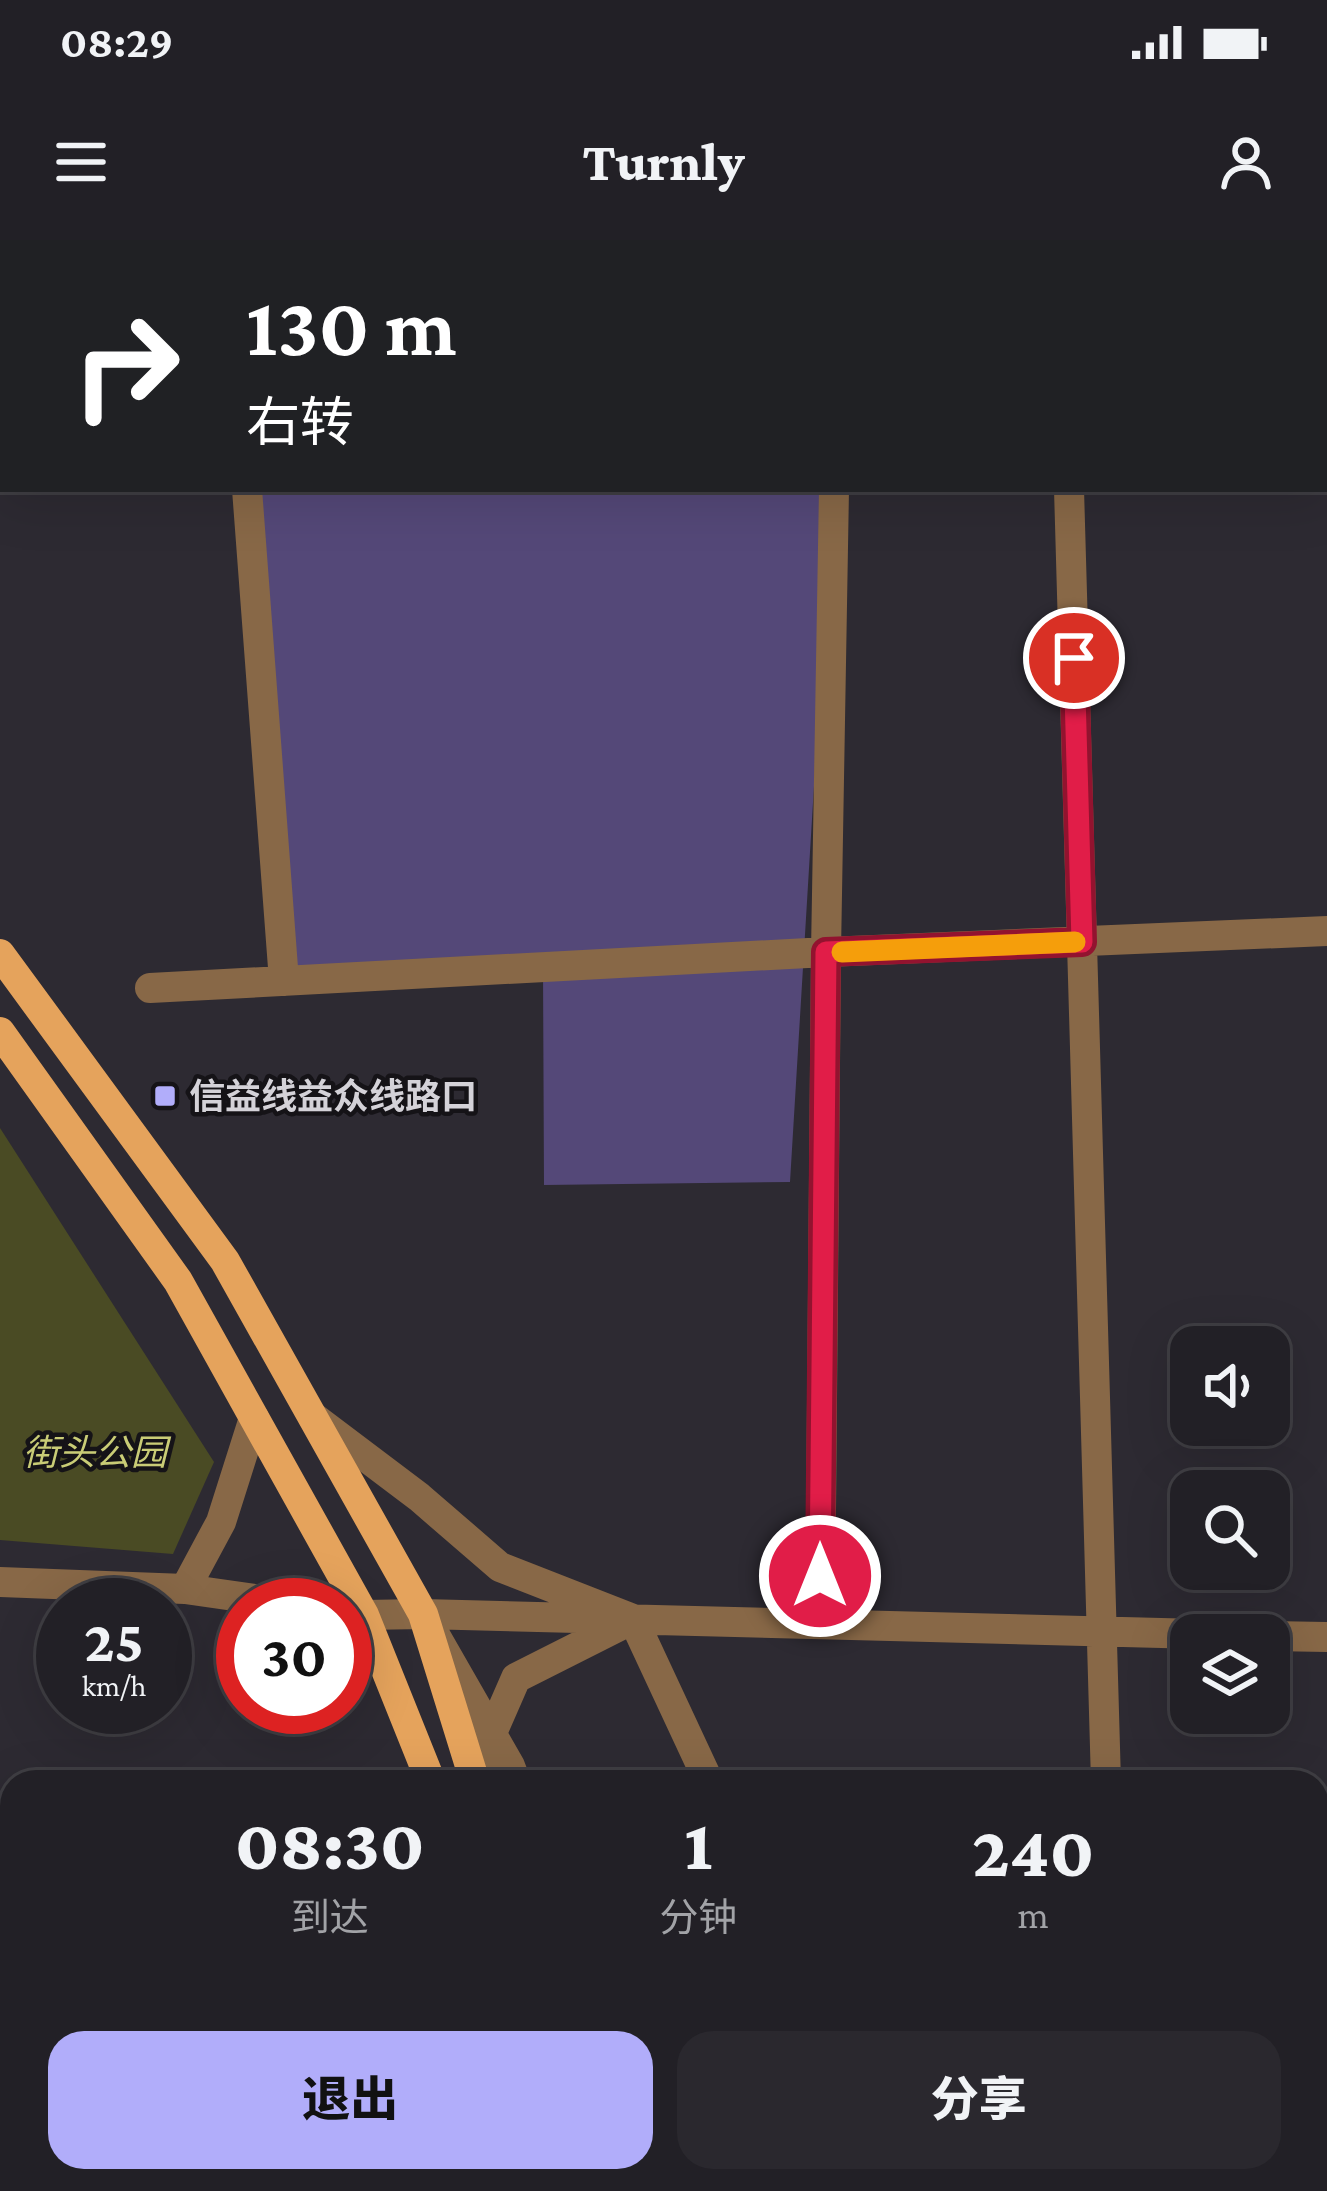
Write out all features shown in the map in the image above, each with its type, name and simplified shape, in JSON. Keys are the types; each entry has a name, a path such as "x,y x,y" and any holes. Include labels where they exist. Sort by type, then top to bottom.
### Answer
{"main road":[{"path":"0,955 225,1261 423,1614 471,1770"},
{"path":"0,1032 178,1281 336,1578"},
{"path":"372,1653 426,1770"}],"street":[{"path":"247,492 284,981"},
{"path":"820,1624 834,492"},
{"path":"1069,492 1106,1770"},
{"path":"150,988 1327,931"},
{"path":"313,1417 419,1497 500,1568 633,1619 703,1770"},
{"path":"190,1578 221,1522 254,1418"},
{"path":"0,1582 36,1583"},
{"path":"372,1613 1170,1633"},
{"path":"423,1614 512,1770"},
{"path":"479,1770 516,1678 633,1619"},
{"path":"1290,1636 1327,1637"}],"green space":[{"name":"街头公园","path":"0,1128 214,1462 173,1554 0,1540"}],"building":[{"path":"247,492 832,492 790,1182 544,1185 543,967 284,981"}],"slow traffic":[{"path":"842,952 1075,942"}],"place":[{"name":"信益线益众线路口","path":"165,1096"}],"route":[{"path":"820,1576 826,952 1082,942 1074,658"}]}
